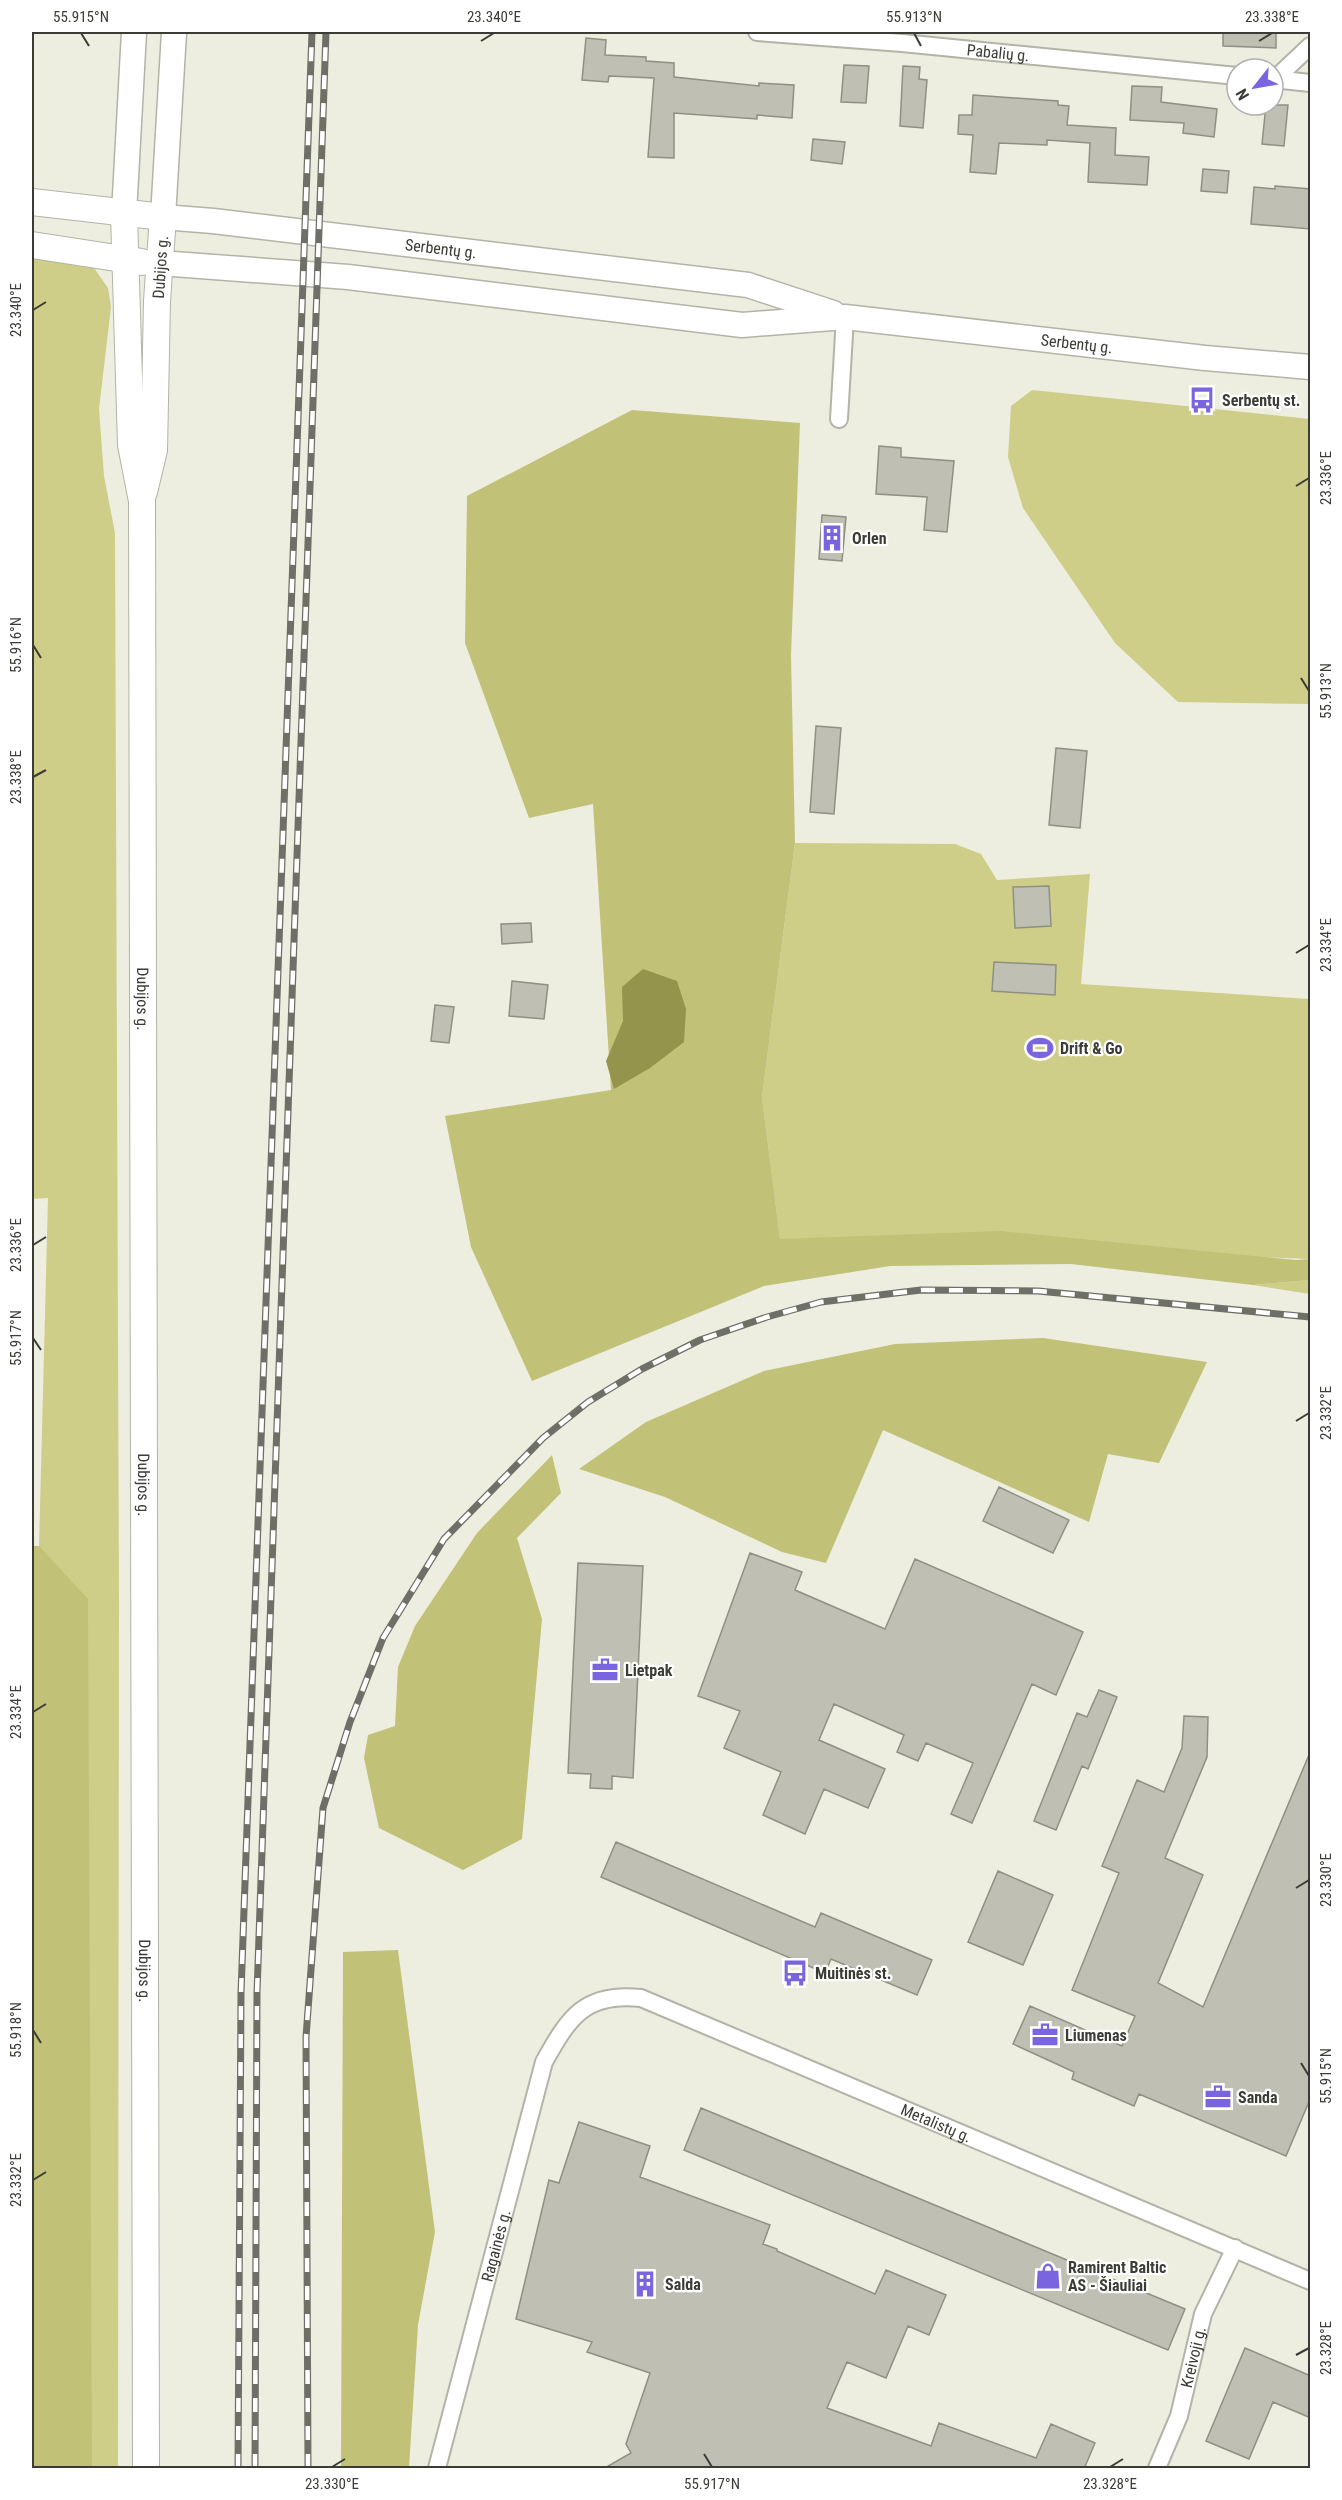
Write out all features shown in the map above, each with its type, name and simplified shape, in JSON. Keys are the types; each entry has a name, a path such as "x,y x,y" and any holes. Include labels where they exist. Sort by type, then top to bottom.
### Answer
{"main road":[{"name":"Dubijos g.","path":"134,32 124,214 124,260 131,445 142,501 146,2469"},
{"name":"Dubijos g.","path":"142,501 154,450 160,264 174,32"},
{"name":"Serbentų g.","path":"32,202 124,214 213,220 748,285 845,317"},
{"name":"Serbentų g.","path":"32,245 124,260 348,277 742,324 845,317 1205,358 1311,367"}],"street":[{"name":"Pabalių g.","path":"757,32 903,37 1225,75"},
{"path":"1285,69 1311,46"},
{"path":"1285,80 1311,83"},
{"path":"839,419 845,317"},
{"name":"Metalistų g.","path":"564,2026 582,2009 606,1998 623,1996 641,1998 1311,2281"},
{"name":"Ragainės g.","path":"437,2469 544,2062 564,2026"},
{"name":"Kreivoji g.","path":"1157,2469 1179,2416 1203,2314 1235,2248"}],"shaded area":[{"path":"32,254 79,261 94,268 108,288 111,307 99,409 104,476 115,533 119,1601 118,2468 32,2468 32,1546 39,1546 48,1198 32,1199"},
{"path":"1032,390 1310,419 1310,704 1178,702 1115,643 1023,508 1008,457 1011,406"},
{"path":"632,410 800,423 791,655 795,843 762,1097 780,1239 1000,1231 1296,1260 1310,1259 1310,1280 1253,1285 1071,1264 890,1266 764,1286 532,1381 471,1247 445,1116 611,1090 593,804 529,818 465,643 467,496"},
{"name":"Drift & Go","path":"795,843 955,844 981,854 997,880 1090,874 1081,984 1310,999 1310,1259 780,1240 762,1097"},
{"path":"643,969 677,981 686,1009 684,1042 650,1068 614,1089 606,1061 623,1021 622,987"},
{"path":"1310,1280 1310,1294 1253,1285"},
{"path":"1043,1338 1207,1362 1159,1463 1108,1454 1089,1522 883,1430 826,1563 782,1552 665,1497 579,1469 646,1422 764,1371 895,1344"},
{"path":"552,1455 561,1493 517,1538 542,1619 522,1839 463,1870 379,1828 364,1758 368,1735 395,1726 398,1667 415,1626 477,1533"},
{"path":"32,1546 39,1546 88,1599 92,2468 32,2468"},
{"path":"398,1950 435,2232 418,2325 409,2468 341,2468 343,1952"}],"building":[{"path":"1223,32 1276,32 1276,48 1223,46"},
{"path":"586,38 606,40 605,55 646,57 646,61 674,63 674,77 759,86 759,83 794,85 792,118 757,115 757,119 674,113 674,158 648,157 654,78 609,76 608,82 582,80"},
{"path":"844,65 869,66 866,103 841,102"},
{"path":"903,66 920,67 919,79 927,80 923,128 900,126"},
{"path":"1132,86 1162,87 1161,102 1217,109 1214,137 1183,133 1184,123 1130,120"},
{"path":"973,95 1058,101 1058,105 1069,106 1067,125 1116,128 1115,155 1149,157 1147,185 1088,182 1090,143 1047,140 1047,145 999,143 996,174 970,172 973,135 958,134 959,115 972,115"},
{"path":"1285,105 1288,105 1284,146 1262,144 1265,117 1285,117"},
{"path":"813,139 845,142 842,164 811,160"},
{"path":"1203,169 1229,171 1227,193 1201,191"},
{"path":"1275,186 1311,189 1311,229 1251,224 1254,187 1275,189"},
{"path":"879,446 901,448 901,457 954,461 947,532 924,530 927,497 876,494"},
{"name":"Orlen","path":"822,515 846,517 842,561 819,559"},
{"path":"816,726 841,728 834,814 810,812"},
{"path":"1056,748 1087,751 1080,828 1049,825"},
{"path":"1049,886 1051,926 1015,928 1013,887"},
{"path":"531,923 532,942 502,944 501,924"},
{"path":"994,962 1056,965 1055,995 992,991"},
{"path":"512,981 548,985 544,1019 509,1016"},
{"path":"435,1005 454,1007 449,1043 431,1041"},
{"path":"999,1487 1069,1520 1053,1553 983,1521"},
{"path":"750,1553 802,1572 795,1590 885,1629 915,1559 1083,1632 1056,1695 1032,1684 972,1823 951,1814 973,1763 926,1743 918,1761 897,1752 904,1735 834,1704 819,1740 885,1769 868,1808 824,1789 805,1834 763,1815 781,1772 724,1748 740,1711 698,1696"},
{"name":"Lietpak","path":"578,1563 643,1566 633,1778 612,1776 612,1789 590,1788 591,1774 568,1773"},
{"path":"1099,1690 1117,1697 1088,1769 1082,1766 1056,1830 1034,1821 1077,1713 1087,1717"},
{"path":"1184,1716 1208,1717 1207,1757 1165,1858 1203,1875 1158,1983 1203,2007 1311,1750 1311,2097 1286,2156 1139,2094 1134,2106 1072,2079 1074,2072 1013,2044 1030,2006 1122,2046 1135,2016 1072,1990 1119,1873 1102,1866 1137,1780 1164,1792 1182,1748"},
{"path":"616,1842 815,1927 821,1913 932,1960 917,1995 831,1959 825,1973 601,1877"},
{"path":"998,1871 1053,1895 1023,1965 968,1942"},
{"path":"701,2108 1185,2309 1168,2350 684,2150"},
{"name":"Salda","path":"579,2122 650,2146 640,2177 770,2225 763,2244 777,2251 875,2294 886,2270 946,2295 929,2335 908,2326 886,2378 847,2362 827,2408 931,2446 939,2423 1036,2458 1051,2424 1095,2443 1084,2469 603,2469 631,2453 626,2444 650,2373 587,2352 592,2342 516,2319 549,2180 559,2183"},
{"path":"1245,2348 1311,2376 1311,2418 1273,2402 1249,2459 1206,2441"}],"railway":[{"path":"238,2468 241,1993 312,32"},
{"path":"255,2468 257,1993 326,32"},
{"path":"308,2468 306,2037 323,1808 350,1722 383,1638 444,1539 543,1438 588,1402 642,1369 700,1340 767,1317 821,1302 921,1290 1038,1291 1310,1317"}],"place":[{"name":"Serbentų st.","path":"1202,400"},
{"name":"Orlen","path":"832,538"},
{"name":"Drift & Go","path":"1040,1048"},
{"name":"Lietpak","path":"605,1670"},
{"name":"Muitinės st.","path":"795,1973"},
{"name":"Liumenas","path":"1045,2035"},
{"name":"Sanda","path":"1218,2097"},
{"name":"Ramirent Baltic AS - Šiauliai","path":"1048,2276"},
{"name":"Salda","path":"645,2284"}]}
